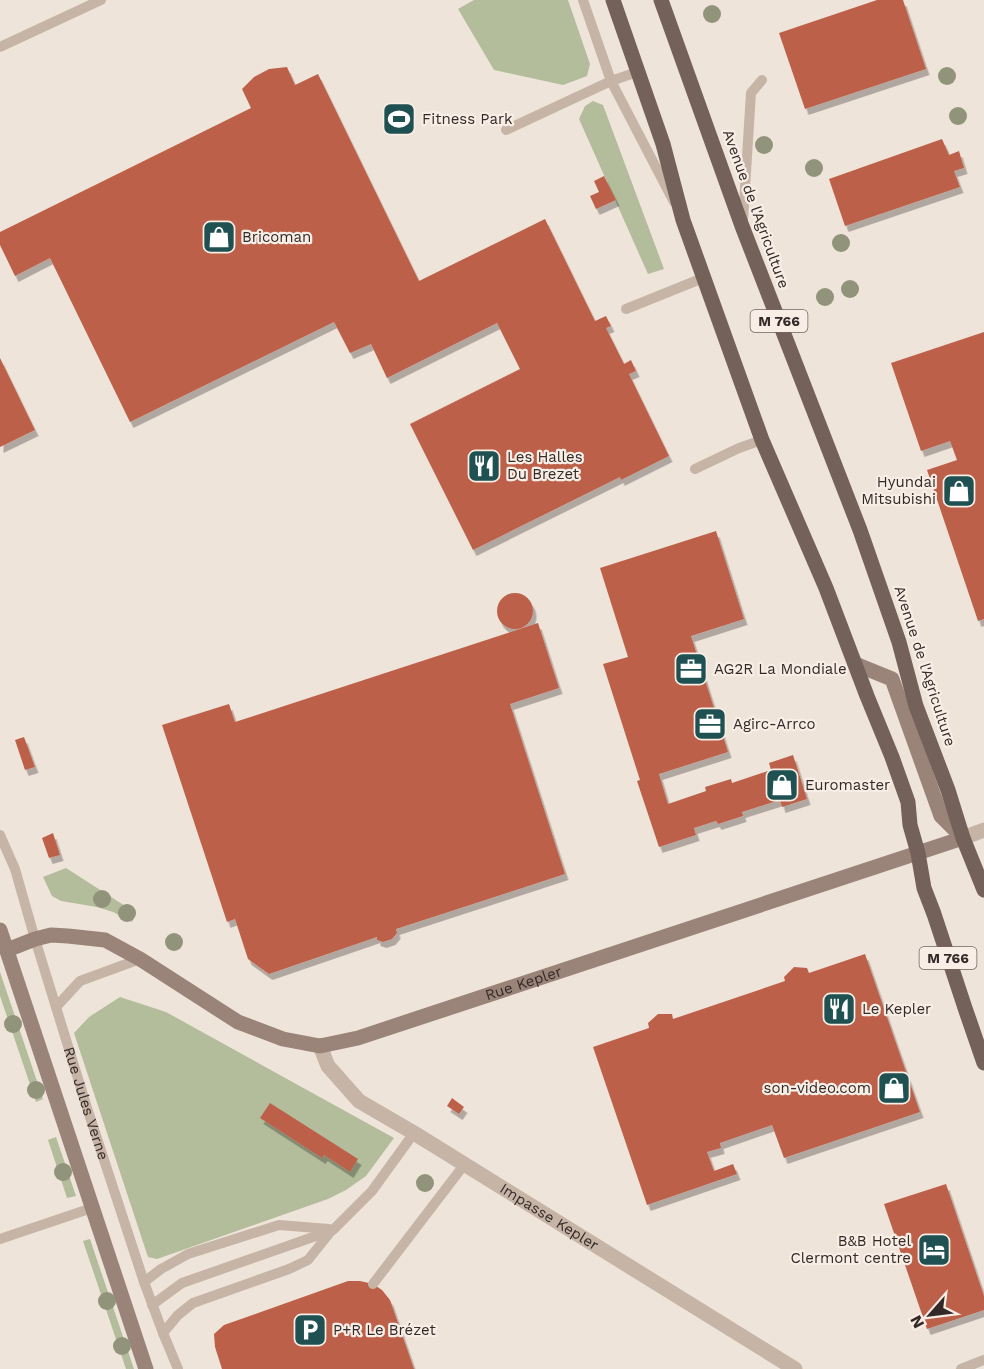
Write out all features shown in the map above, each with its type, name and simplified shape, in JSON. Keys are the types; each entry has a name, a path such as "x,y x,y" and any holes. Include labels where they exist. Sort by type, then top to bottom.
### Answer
{"main road":[{"name":"M 766","path":"613,0 663,144 683,220 762,440 826,588 892,756 908,802 910,825 924,888 984,1063"},
{"name":"Avenue de l'Agriculture","path":"661,0 742,226 860,530 899,642 916,706 984,890"},
{"name":"Avenue de l'Agriculture","path":"855,664 892,679 941,816 963,838"},
{"path":"918,853 963,838"},
{"name":"Rue Kepler","path":"7,950 51,935 105,940 140,959 238,1022 283,1039 320,1046 369,1034 918,853"},
{"name":"Rue Jules Verne","path":"0,930 146,1369"}],"street":[{"path":"963,838 984,830"},
{"name":"Impasse Kepler","path":"320,1046 328,1066 358,1101 414,1133 795,1369"}],"lane":[{"path":"0,47 101,0"},
{"path":"583,0 611,81 683,220"},
{"path":"506,130 611,81 637,72"},
{"path":"742,226 751,93 762,80"},
{"path":"626,309 703,278"},
{"path":"695,468 762,440"},
{"name":"Rue Jules Verne","path":"0,835 15,869 34,939 144,1282 178,1369"},
{"path":"56,1007 80,981 140,959"},
{"path":"163,1333 178,1315 193,1303 308,1260 333,1230 372,1191 414,1133"},
{"path":"373,1284 464,1165"},
{"path":"0,1239 92,1208"},
{"path":"144,1282 161,1269 188,1254 279,1225 333,1230"},
{"path":"152,1305 182,1283 333,1230"},
{"path":"961,1369 984,1360"}],"green space":[{"path":"474,0 568,0 590,64 587,76 563,85 494,70 458,9"},
{"path":"593,101 603,105 664,269 648,274 579,119 585,106"},
{"path":"66,868 136,913 132,922 113,912 61,901 52,896 43,877"},
{"path":"0,972 43,1099 36,1102 0,996"},
{"path":"120,997 166,1012 394,1138 366,1176 328,1199 157,1259 148,1257 74,1033 89,1017"},
{"path":"56,1137 76,1196 67,1198 48,1140"},
{"path":"90,1239 134,1369 126,1369 83,1241"}],"building":[{"path":"877,0 903,0 926,69 805,109 779,33"},
{"path":"287,67 295,85 318,74 419,281 545,219 595,321 606,316 611,326 606,328 624,364 631,360 636,371 629,374 669,456 621,480 620,477 473,550 410,424 520,369 497,323 387,378 371,344 350,353 334,322 130,422 50,258 15,276 0,245 0,232 251,108 242,89 254,77 269,69"},
{"path":"942,139 949,155 959,151 964,168 954,171 960,187 845,226 829,179"},
{"path":"604,176 616,200 596,209 590,196 599,192 594,181"},
{"name":"Hyundai Mitsubishi","path":"984,332 984,619 978,621 927,470 957,460 950,441 921,451 891,363"},
{"path":"0,358 35,430 0,447"},
{"path":"716,531 744,619 691,636 728,752 659,774 668,804 706,791 705,787 731,779 732,783 771,770 769,763 793,755 807,799 782,807 780,800 742,812 743,816 718,824 716,821 694,828 696,835 659,847 603,664 628,657 600,568"},
{"path":"515,593 527,599 533,611 527,623 515,629 503,623 497,611 503,599"},
{"path":"538,623 559,688 510,704 565,874 396,929 397,933 392,939 383,942 377,940 377,937 269,974 248,959 235,919 227,922 162,725 229,704 235,722"},
{"path":"24,737 35,767 25,770 15,740"},
{"path":"53,833 60,855 49,858 42,838"},
{"path":"865,954 920,1112 784,1158 772,1125 720,1143 721,1148 707,1152 714,1171 733,1164 737,1174 647,1205 593,1047 649,1028 648,1023 658,1014 672,1014 673,1019 785,981 784,977 794,967 807,968 809,973"},
{"path":"452,1098 464,1107 459,1114 447,1106"},
{"path":"270,1103 358,1159 350,1172 324,1155 322,1158 260,1118"},
{"name":"B&B Hotel Clermont centre","path":"946,1184 984,1296 984,1310 927,1329 884,1204"},
{"name":"P+R Le Brézet","path":"348,1281 373,1284 390,1300 414,1369 222,1369 215,1347 214,1334 224,1325"}],"place":[{"name":"Fitness Park","path":"399,119"},
{"name":"Bricoman","path":"219,237"},
{"name":"Les Halles Du Brezet","path":"484,466"},
{"name":"Hyundai Mitsubishi","path":"959,491"},
{"name":"AG2R La Mondiale","path":"691,669"},
{"name":"Agirc-Arrco","path":"710,724"},
{"name":"Euromaster","path":"782,785"},
{"name":"Le Kepler","path":"839,1009"},
{"name":"son-video.com","path":"894,1088"},
{"name":"B&B Hotel Clermont centre","path":"934,1250"},
{"name":"P+R Le Brézet","path":"310,1330"}]}
